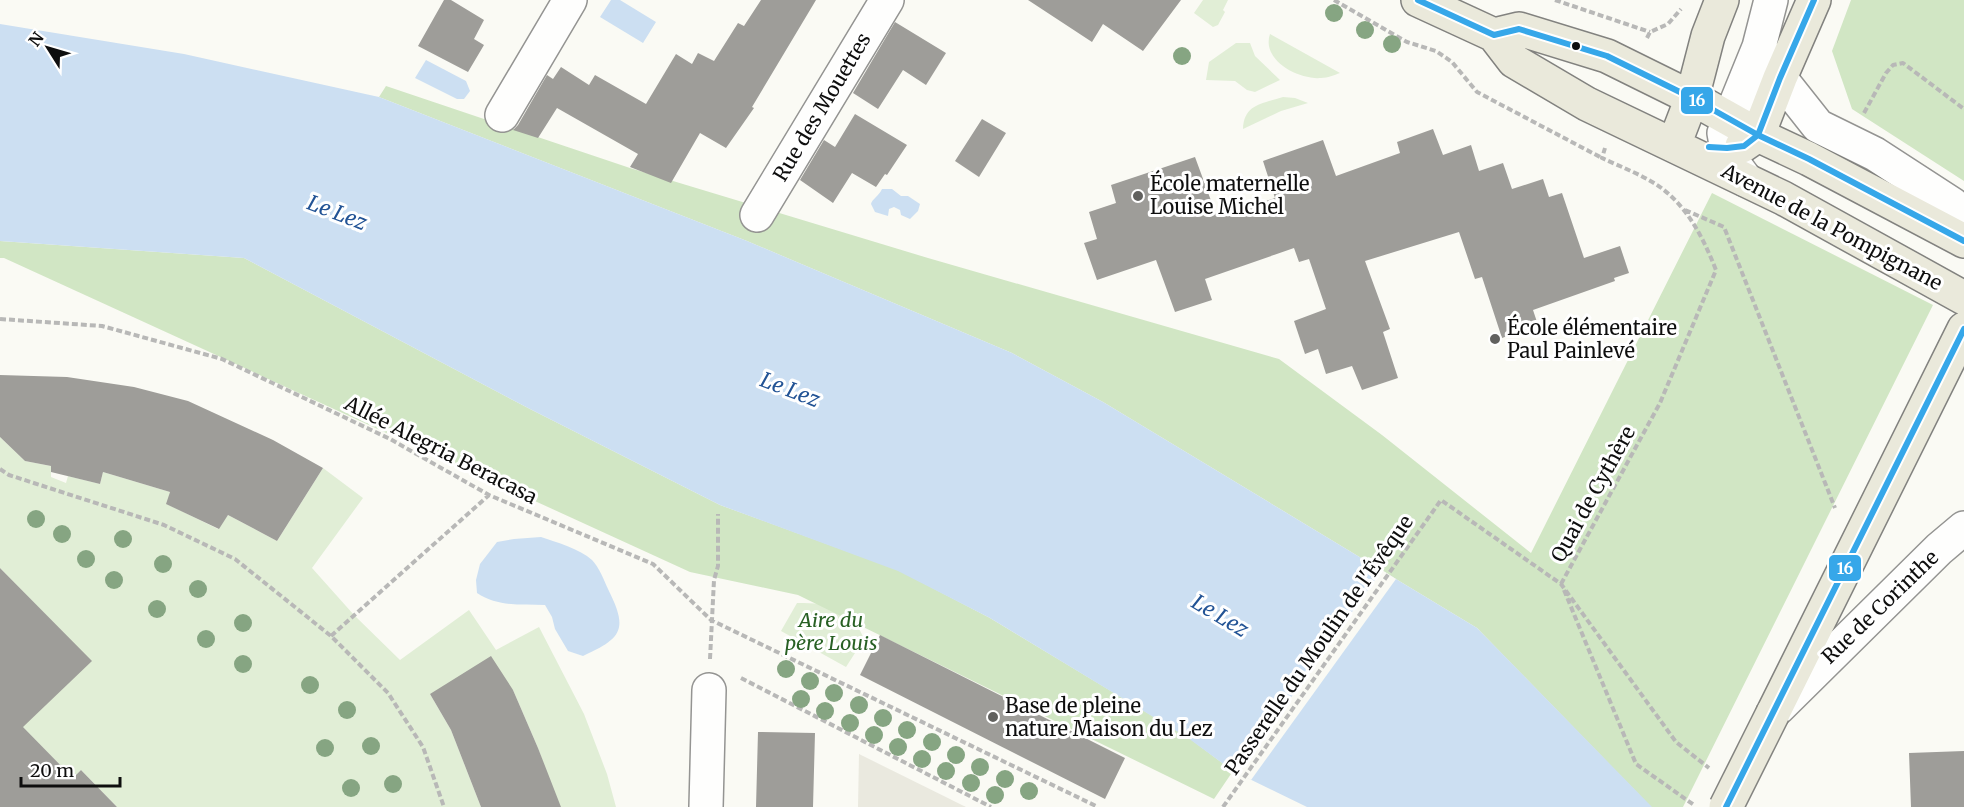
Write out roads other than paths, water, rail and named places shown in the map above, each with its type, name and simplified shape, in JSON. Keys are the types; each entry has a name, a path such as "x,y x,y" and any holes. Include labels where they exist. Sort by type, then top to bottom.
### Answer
{"main road":[{"name":"Avenue de la Pompignane","path":"1418,0 1494,35 1514,61 1594,108 1783,198 1962,295"},
{"path":"1674,145 1692,98 1708,36 1722,0"},
{"path":"1738,134 1780,78 1814,0"},
{"name":"Avenue de la Pompignane","path":"1494,35 1519,29 1607,56 1692,98 1738,134 1809,159 1964,241"},
{"name":"Avenue de la Pompignane","path":"1674,145 1738,134"},
{"path":"1726,807 1962,333"}],"street":[{"path":"502,115 570,0"},
{"name":"Rue des Mouettes","path":"757,215 887,0"},
{"path":"1746,180 1728,156 1738,134 1771,0"},
{"path":"1759,47 1818,126 1875,154 1952,204 1964,216"},
{"name":"Rue de Corinthe","path":"1773,713 1964,528"},
{"path":"705,807 720,681"}],"water":[{"path":"611,0 620,0 656,22 643,43 600,17"},
{"name":"Le Lez","path":"0,24 184,54 379,97 747,241 1012,353 1103,402 1477,628 1652,807 1307,807 1233,771 1188,738 990,618 898,571 720,505 530,409 244,258 0,241"},
{"path":"426,60 466,81 470,91 464,99 457,99 415,78"},
{"path":"882,189 892,189 901,196 908,196 920,204 918,211 910,219 901,215 900,210 894,207 889,209 888,216 875,212 871,204"},
{"path":"541,537 575,549 592,560 601,574 618,614 618,631 614,637 607,644 583,656 568,651 545,605 501,603 477,593 476,580 480,564 497,542"}],"place":[{"name":"École maternelle Louise Michel","path":"1138,196"},
{"name":"École élémentaire Paul Painlevé","path":"1495,339"},
{"name":"Base de pleine nature Maison du Lez","path":"993,717"}],"park label":[{"name":"Aire du père Louis","path":"831,632"}]}
